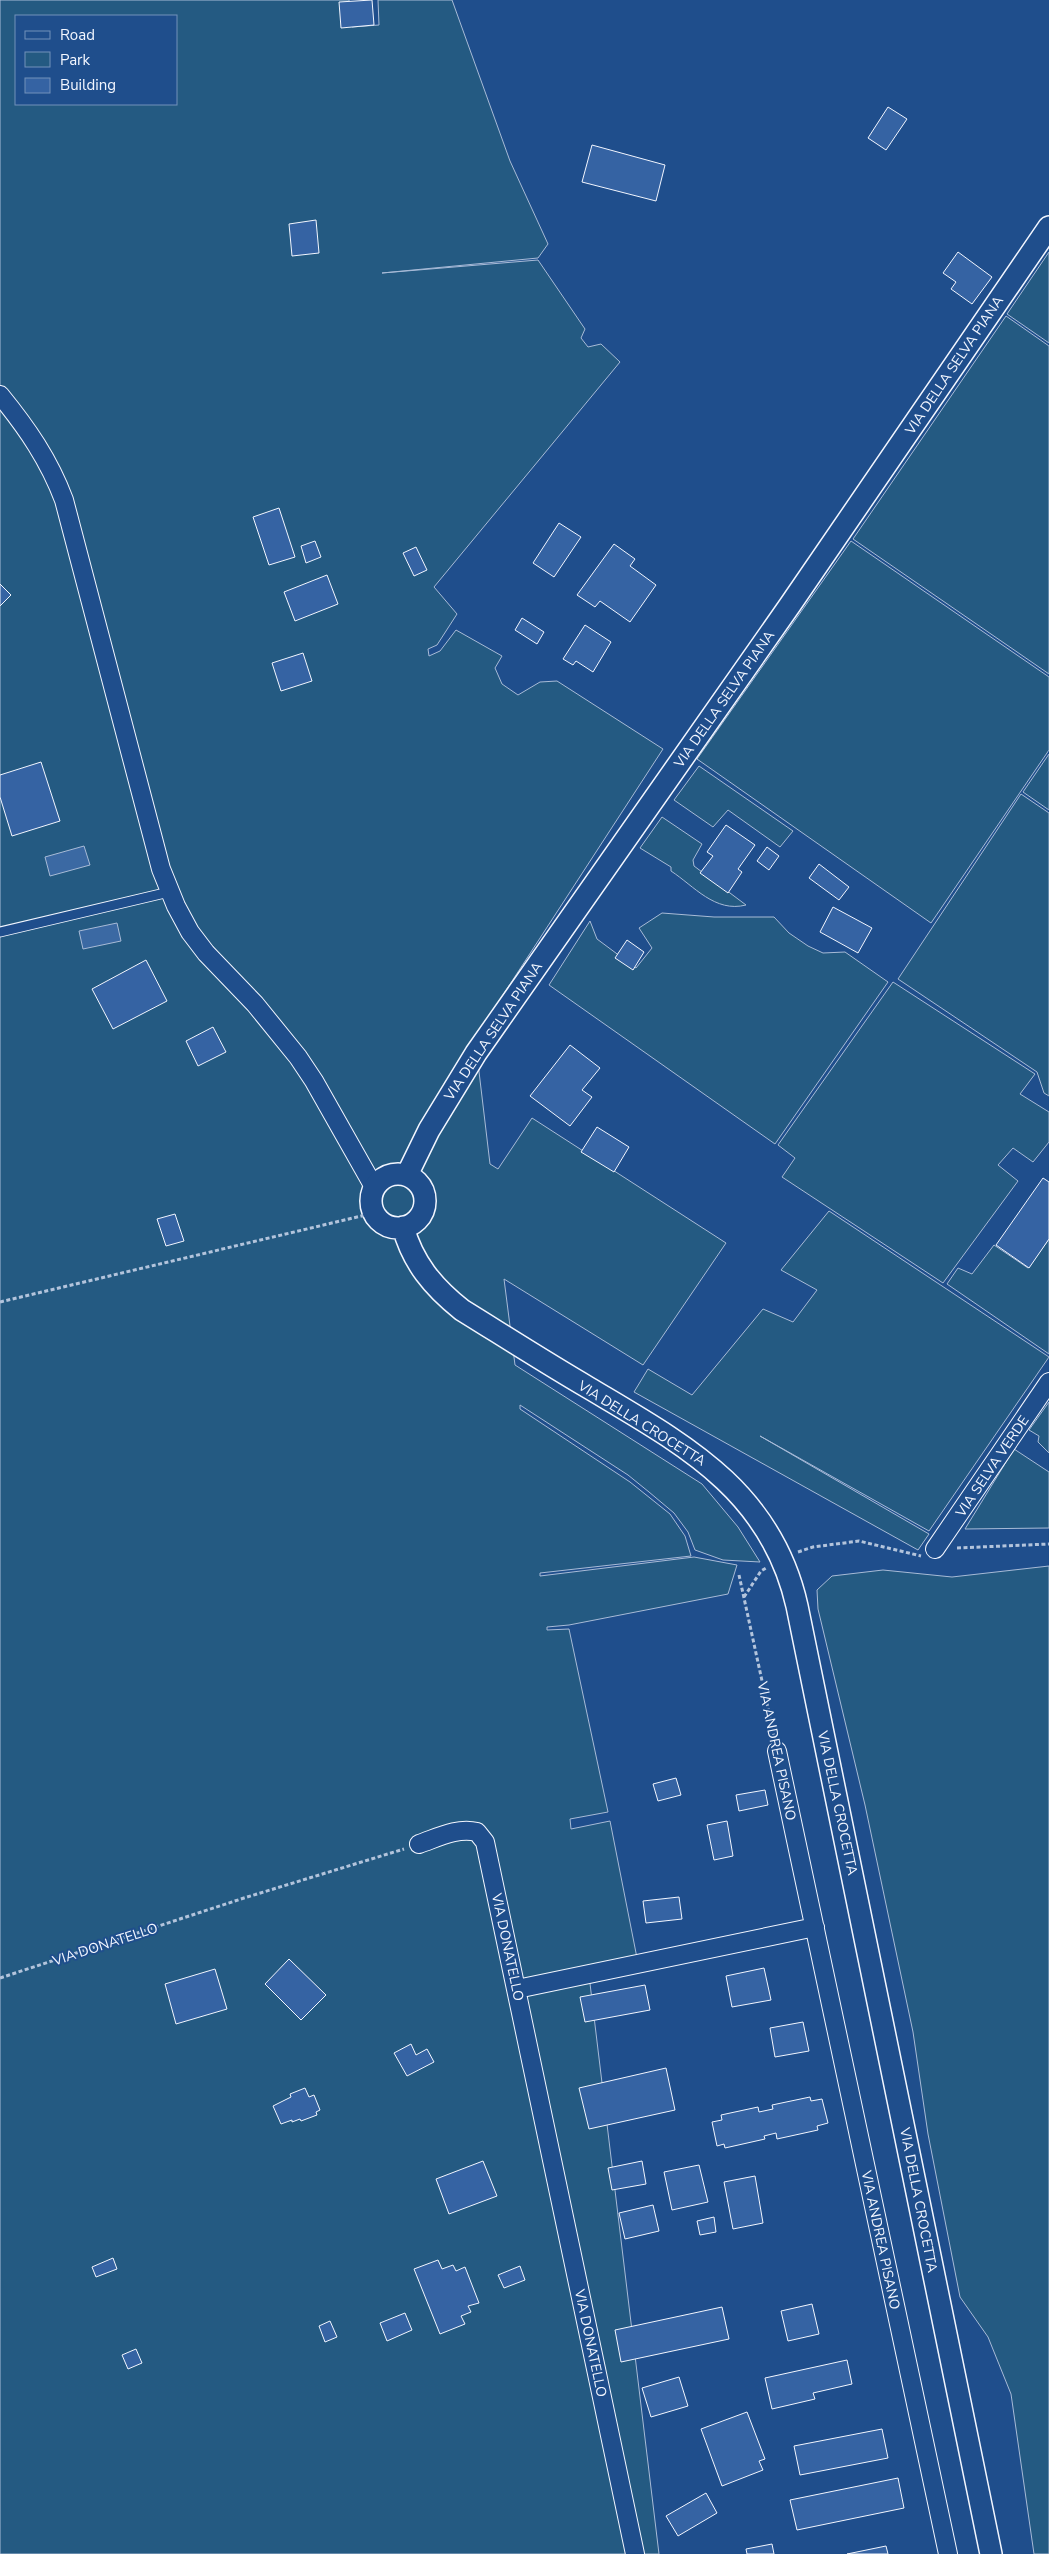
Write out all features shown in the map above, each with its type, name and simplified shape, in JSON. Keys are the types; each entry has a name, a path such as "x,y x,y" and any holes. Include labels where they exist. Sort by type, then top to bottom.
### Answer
{"street":[{"name":"VIA DELLA SELVA PIANA","path":"407,1175 429,1130 476,1053 790,605 1049,227"},
{"path":"0,395 36,440 62,495 161,869 169,892 183,920 202,948 266,1017 302,1063 374,1187"},
{"path":"388,1175 407,1175 420,1186 425,1202 418,1218 403,1227 386,1225 374,1213 371,1196 374,1187 388,1175"},
{"name":"VIA DELLA CROCETTA","path":"403,1227 417,1263 424,1275 443,1294 462,1310 672,1438 708,1464 755,1514 783,1559 797,1606 991,2554"},
{"name":"VIA SELVA VERDE","path":"935,1549 1049,1382"},
{"name":"VIA ANDREA PISANO","path":"777,1751 948,2554"},
{"name":"VIA DONATELLO","path":"419,1844 459,1830 476,1832 482,1836 517,1989 635,2554"},
{"path":"517,1989 815,1927"}],"lane":[{"path":"0,932 169,892"}],"path":[{"path":"0,1302 374,1213"},
{"path":"744,1597 761,1571 783,1559 807,1549 851,1541 872,1543 918,1557 927,1555 935,1549 1049,1544"},
{"name":"VIA ANDREA PISANO","path":"739,1575 777,1751"},
{"name":"VIA DONATELLO","path":"0,1978 419,1844"}],"green space":[{"path":"0,0 349,0 352,27 379,25 378,0 452,0 510,161 548,244 538,258 382,273 538,260 585,329 581,338 588,347 601,344 620,362 434,587 457,614 437,645 428,649 429,656 440,651 456,630 502,656 495,668 502,684 518,695 540,682 557,681 663,749 475,1038 490,1164 498,1169 532,1118 726,1243 643,1365 504,1279 515,1365 702,1484 738,1527 760,1562 723,1560 695,1550 688,1532 674,1513 649,1492 628,1475 520,1405 520,1409 630,1482 670,1514 685,1536 691,1556 540,1573 540,1576 694,1557 737,1565 728,1594 569,1625 547,1627 547,1630 569,1629 608,1812 570,1819 571,1829 610,1821 637,1958 588,1967 659,2554 0,2554"},
{"path":"1049,252 1049,343 1007,314"},
{"path":"1006,316 1049,346 1049,674 853,539"},
{"path":"851,541 1049,677 1049,750 931,923 697,759"},
{"path":"1049,754 1049,810 1023,792"},
{"path":"699,766 793,831 780,847 728,810 713,827 674,800"},
{"path":"1021,794 1049,813 1049,1096 1044,1093 1037,1072 898,979"},
{"path":"662,817 702,844 693,860 694,866 746,905 724,905 715,902 671,871 671,867 640,848"},
{"path":"662,913 714,917 774,917 789,933 808,946 823,953 845,952 888,982 775,1144 549,985 590,921 597,939 636,968 652,948 639,928"},
{"path":"893,982 1035,1074 1020,1094 1049,1112 1049,1142 1033,1162 1013,1148 998,1165 1018,1181 943,1283 782,1177 795,1158 778,1145"},
{"path":"829,1211 1049,1357 929,1531 760,1436 929,1534 918,1550 634,1392 648,1369 692,1395 763,1309 793,1322 817,1290 781,1270"},
{"path":"1049,1239 1049,1354 947,1284 958,1268 972,1274 994,1245 1028,1268"},
{"path":"1049,1402 1049,1453 1038,1442 1039,1436 1029,1430"},
{"path":"1014,1449 1049,1472 1049,1528 965,1529"},
{"path":"1049,1566 1049,2554 1034,2554 1011,2394 988,2337 960,2297 928,2134 913,2032 865,1805 818,1609 817,1590 832,1576 883,1570 952,1577"}],"shaded area":[{"path":"84,846 90,865 50,876 45,857"},
{"path":"117,923 121,941 83,949 79,931"}],"building":[{"path":"372,0 374,25 341,28 339,2"},
{"path":"888,107 907,119 886,150 868,138"},
{"path":"592,145 665,165 656,201 582,182"},
{"path":"316,220 319,253 292,256 289,224"},
{"path":"958,252 992,277 972,304 951,289 956,282 943,273"},
{"path":"279,508 295,557 269,565 253,517"},
{"path":"559,523 581,537 554,577 533,563"},
{"path":"315,541 321,557 306,563 301,546"},
{"path":"614,544 635,559 630,566 656,585 630,622 600,601 595,607 577,595"},
{"path":"416,547 427,570 414,576 403,553"},
{"path":"327,575 338,604 295,621 284,592"},
{"path":"0,584 11,595 0,606"},
{"path":"522,618 544,632 537,644 515,630"},
{"path":"585,625 611,642 593,672 576,661 573,665 563,659"},
{"path":"303,653 312,681 281,691 272,663"},
{"path":"41,762 60,821 12,836 0,797 0,775"},
{"path":"726,825 755,845 738,869 742,872 728,893 700,873 713,856 707,852"},
{"path":"767,847 779,856 769,870 757,861"},
{"path":"819,864 849,887 839,900 809,878"},
{"path":"833,907 872,928 858,953 820,932"},
{"path":"627,940 644,952 633,970 615,958"},
{"path":"146,960 167,1001 113,1029 92,989"},
{"path":"213,1027 226,1052 198,1066 186,1041"},
{"path":"570,1045 600,1068 582,1090 592,1097 570,1126 530,1096"},
{"path":"597,1127 629,1147 614,1172 581,1152"},
{"path":"1043,1178 1049,1182 1049,1239 1029,1268 996,1245"},
{"path":"175,1214 184,1241 166,1246 157,1219"},
{"path":"676,1778 681,1795 658,1801 653,1784"},
{"path":"765,1790 768,1805 739,1811 736,1795"},
{"path":"727,1821 733,1856 714,1860 707,1825"},
{"path":"679,1897 682,1919 646,1923 643,1901"},
{"path":"289,1959 326,1995 301,2020 265,1984"},
{"path":"764,1968 771,2000 732,2007 726,1976"},
{"path":"215,1969 227,2009 176,2024 165,1984"},
{"path":"645,1985 650,2010 585,2022 580,1997"},
{"path":"803,2022 809,2051 775,2057 770,2028"},
{"path":"411,2044 416,2055 427,2049 434,2062 407,2076 394,2053"},
{"path":"666,2068 675,2110 589,2129 579,2088"},
{"path":"305,2088 309,2097 314,2095 320,2110 316,2112 317,2115 301,2121 300,2119 292,2122 292,2120 281,2124 273,2106 291,2097 290,2094"},
{"path":"810,2097 811,2101 822,2099 828,2123 817,2126 818,2130 777,2139 776,2133 764,2136 765,2139 725,2148 724,2144 717,2146 712,2122 722,2120 721,2115 758,2107 759,2112 773,2109 772,2105"},
{"path":"483,2161 497,2196 449,2214 436,2179"},
{"path":"642,2161 646,2184 612,2190 608,2168"},
{"path":"699,2165 708,2202 672,2210 664,2172"},
{"path":"755,2176 763,2223 733,2229 724,2182"},
{"path":"653,2205 659,2231 625,2239 619,2213"},
{"path":"714,2217 716,2232 700,2235 697,2221"},
{"path":"113,2258 117,2269 96,2277 92,2267"},
{"path":"438,2260 442,2269 453,2265 456,2271 465,2267 479,2303 468,2306 471,2312 461,2316 465,2324 440,2334 414,2269"},
{"path":"520,2266 525,2280 504,2288 498,2275"},
{"path":"812,2304 819,2334 788,2341 781,2311"},
{"path":"722,2307 729,2339 621,2362 615,2330"},
{"path":"405,2313 412,2330 387,2341 380,2323"},
{"path":"330,2321 337,2337 325,2342 319,2326"},
{"path":"136,2349 142,2363 128,2369 122,2355"},
{"path":"847,2360 852,2384 813,2393 815,2399 772,2409 765,2378"},
{"path":"679,2377 688,2406 651,2417 642,2388"},
{"path":"747,2412 765,2459 759,2461 763,2470 722,2486 701,2429"},
{"path":"882,2429 888,2458 800,2475 794,2446"},
{"path":"898,2478 904,2508 797,2530 790,2500"},
{"path":"706,2493 717,2513 678,2536 666,2516"},
{"path":"772,2544 774,2554 747,2554 746,2549"},
{"path":"886,2546 888,2554 847,2554"}]}
